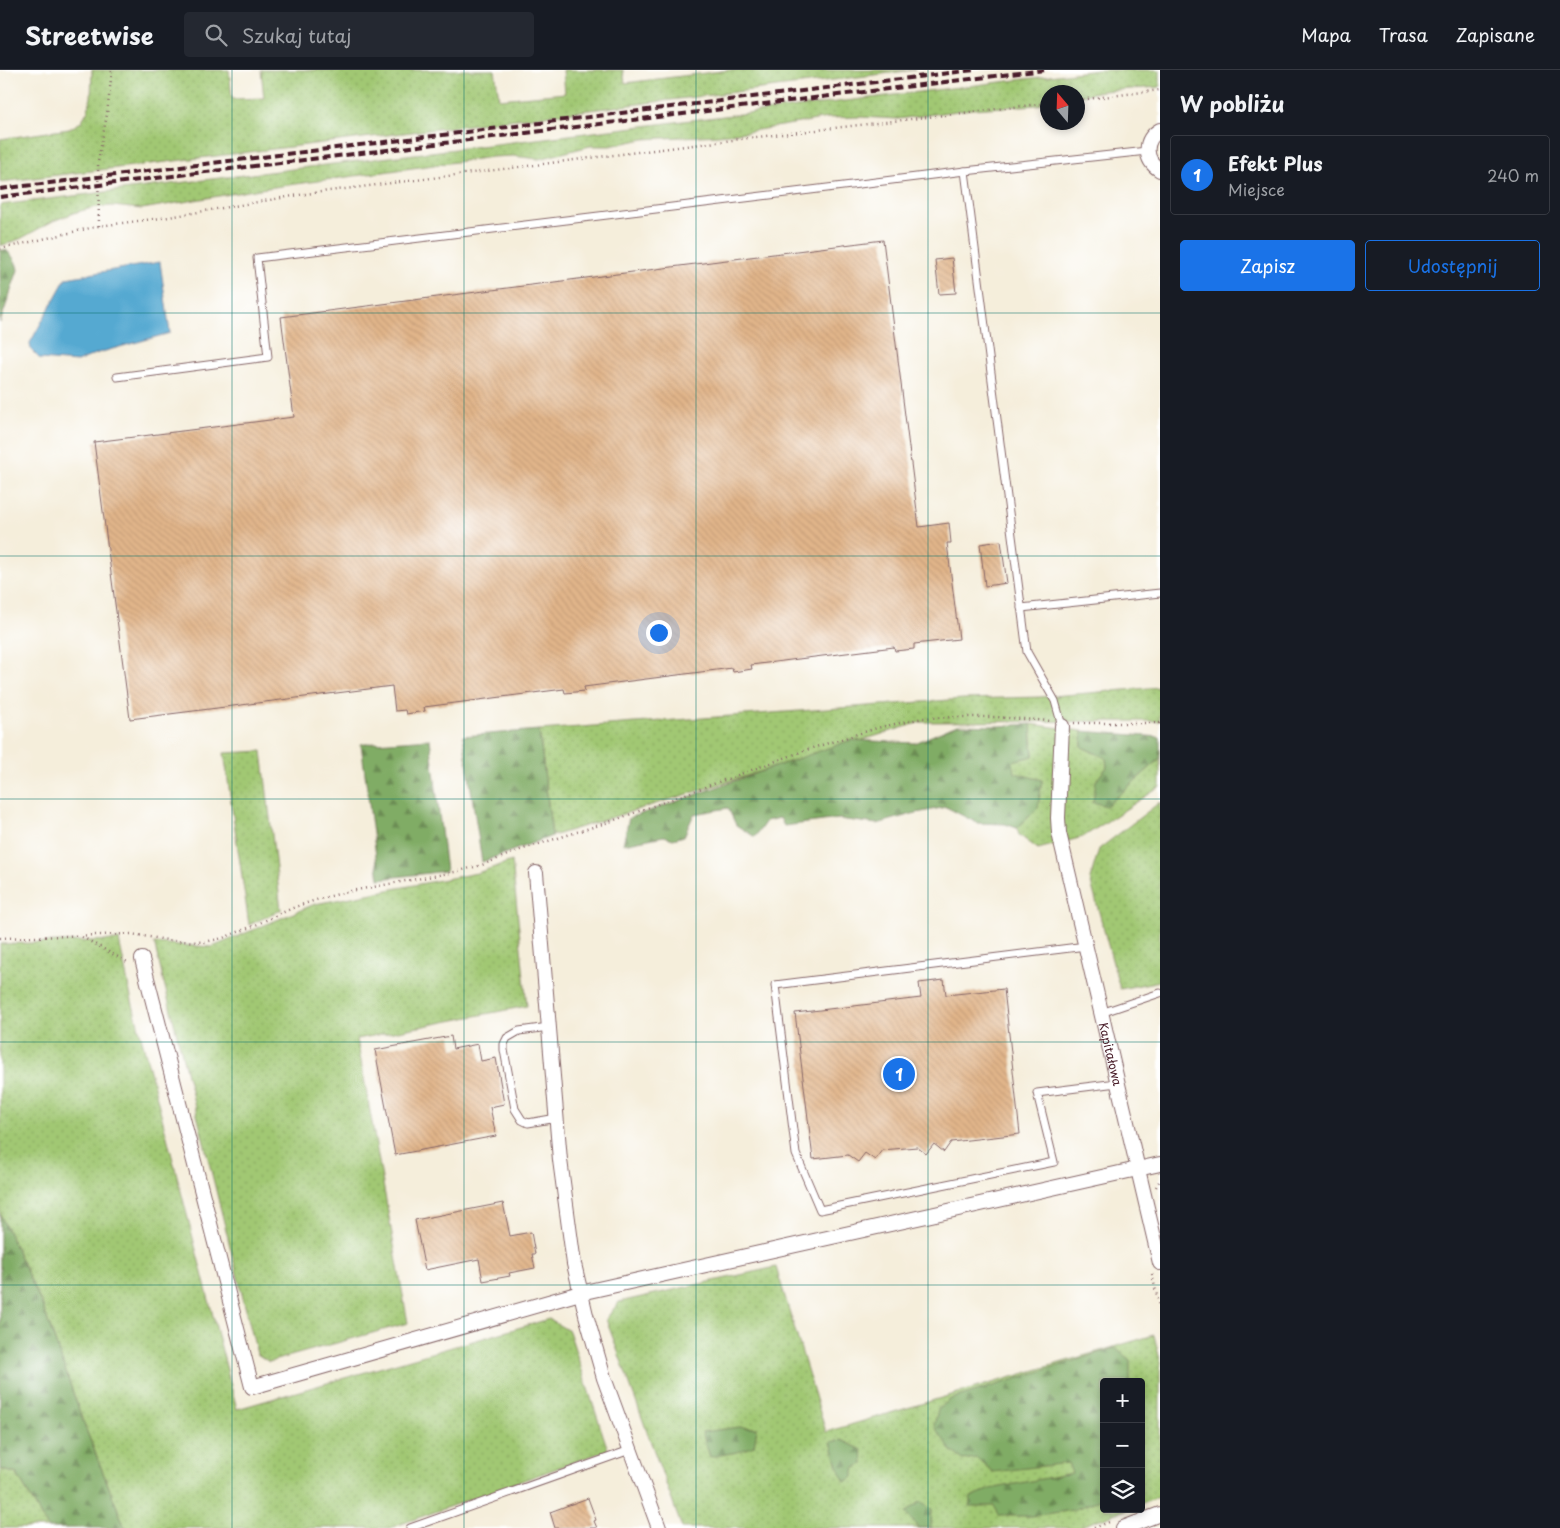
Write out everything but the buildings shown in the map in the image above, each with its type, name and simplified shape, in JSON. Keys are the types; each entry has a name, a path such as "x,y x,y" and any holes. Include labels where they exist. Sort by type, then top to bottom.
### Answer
{"street":[{"path":"1160,130 1152,137 1147,151 1153,164 1160,170"},
{"name":"Kapitałowa","path":"1062,724 1058,818 1062,844 1160,1263"},
{"path":"536,873 564,1199 580,1293 604,1378 659,1528"},
{"path":"143,963 252,1387 580,1293 1160,1164"},
{"path":"1123,1528 1160,1514"}],"lane":[{"path":"117,377 268,357 257,258 1147,151"},
{"path":"965,172 1027,652 1055,700 1062,724"},
{"path":"1021,608 1160,593"},
{"path":"1086,946 775,985 796,1154 820,1210 1054,1162 1037,1093 1117,1082"},
{"path":"1101,1013 1160,993"},
{"path":"549,1027 513,1033 507,1038 504,1050 518,1116 528,1123 557,1118"},
{"path":"410,1528 630,1450"}],"path":[{"path":"98,226 98,162 107,114 112,70"},
{"path":"1085,99 1160,90"},
{"path":"0,249 98,226 169,217 305,194 757,137 1040,104"},
{"path":"0,938 131,934 189,943 222,938 295,907 319,899 482,865 520,850 612,821 809,749 876,728 923,718 995,717 1062,724 1160,723"},
{"path":"80,936 137,968 143,963"}],"green space":[{"path":"92,70 229,70 232,99 264,98 261,70 495,70 499,99 565,93 563,70 623,70 625,83 730,70 915,70 0,182 0,139 69,129 81,122 88,110 91,97"},
{"path":"1098,70 1160,70 1160,87 1102,91 1085,95 1085,85 1040,85 1040,104 1037,105 972,109 898,119 828,118 746,132 644,139 610,146 590,146 539,159 513,156 492,157 260,189 142,209 112,206 96,207 53,221 20,239 0,246 0,205"},
{"path":"0,250 6,250 10,254 18,270 0,323"},
{"path":"1160,687 1160,721 921,722 552,836 539,730 963,699 1040,697"},
{"path":"1031,724 1082,731 1082,747 1106,758 1107,767 1096,781 1106,806 1160,759 1160,787 1083,837 1038,849 1019,835 1017,828 1038,808 1015,773 1012,760 1033,756"},
{"path":"1031,724 1033,756 1013,761 1015,773 1042,780 1038,808 1017,828 1005,824 977,823 946,807 877,824 839,819 784,826 780,818 766,821 755,837 736,825 728,808 694,814 684,836 673,839 664,836 623,844 629,818 851,740 915,743 957,725 999,726"},
{"path":"539,730 552,836 482,862 463,736"},
{"path":"1082,731 1160,737 1160,759 1106,806 1093,802 1096,781 1107,767 1106,758 1082,747"},
{"path":"430,739 446,871 379,879 361,744"},
{"path":"262,751 281,910 249,925 224,753"},
{"path":"1160,802 1160,981 1120,989 1090,879 1099,849"},
{"path":"512,861 527,1006 357,1039 408,1323 269,1362 257,1354 154,943 212,947 315,904 477,873"},
{"path":"119,940 130,993 237,1409 549,1319 569,1331 608,1450 390,1528 125,1528 85,1427 43,1307 0,1214 0,944"},
{"path":"0,1214 43,1307 85,1427 125,1528 48,1528 17,1474 0,1469"},
{"path":"776,1267 826,1432 1154,1335 1160,1360 1160,1497 1145,1503 1145,1378 1100,1378 1100,1513 1117,1513 1076,1528 682,1528 606,1319 619,1302"},
{"path":"1115,1348 1130,1360 1130,1378 1100,1378 1100,1500 1073,1510 1032,1516 1000,1516 994,1506 969,1506 971,1497 990,1489 1072,1473 1068,1463 993,1472 977,1458 963,1460 950,1449 934,1426 938,1409 951,1399"},
{"path":"740,1427 757,1428 754,1446 737,1452 710,1457 702,1432"},
{"path":"842,1440 862,1450 863,1463 855,1468 852,1478 845,1482 831,1442"},
{"path":"0,1469 17,1474 48,1528 0,1528"},
{"path":"920,1502 932,1509 931,1528 919,1528 906,1513"}],"water":[{"path":"160,262 170,333 98,353 77,362 40,359 31,350 30,343 66,278"}],"railway":[{"path":"0,189 974,70"},
{"path":"0,197 1044,70"}],"place":[{"name":"Efekt Plus","path":"899,1074"}]}
